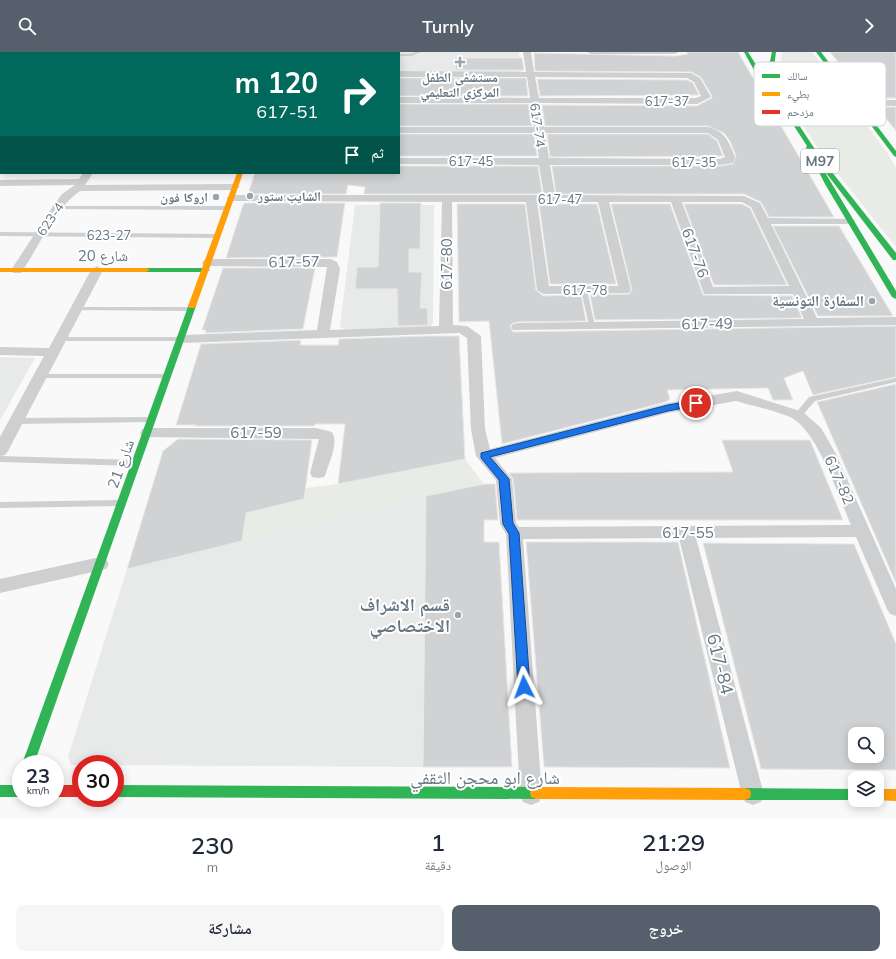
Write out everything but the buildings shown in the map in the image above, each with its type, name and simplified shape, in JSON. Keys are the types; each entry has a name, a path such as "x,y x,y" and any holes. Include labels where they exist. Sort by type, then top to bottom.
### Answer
{"main road":[{"path":"746,52 754,65"},
{"name":"M97","path":"772,62 774,52"},
{"path":"818,52 826,62"},
{"name":"M97","path":"796,126 808,146 896,258"},
{"path":"875,126 895,152"},
{"path":"808,146 849,221 896,297"},
{"name":"شارع 21","path":"31,755 182,339 240,174"},
{"name":"شارع 20","path":"0,270 97,270 207,267"},
{"path":"0,791 12,790"},
{"name":"شارع ابو محجن الثقفي","path":"124,792 530,795 848,795"},
{"path":"884,795 896,795"}],"street":[{"name":"617-74","path":"527,52 550,199"},
{"path":"591,52 675,52"},
{"path":"400,74 531,75"},
{"name":"617-37","path":"531,75 693,76 706,97 697,101 535,101"},
{"path":"400,100 535,101"},
{"path":"400,130 540,130"},
{"name":"617-35","path":"540,130 717,132 721,135 730,156 729,161 720,162 544,162"},
{"name":"617-45","path":"400,161 544,162"},
{"path":"0,183 83,181 235,187"},
{"name":"623-4","path":"17,270 57,208 66,196 83,181"},
{"name":"617-47","path":"229,203 447,198 744,199 756,204 813,323"},
{"name":"617-80","path":"446,330 447,198"},
{"name":"617-78","path":"531,199 543,290 625,290 603,199"},
{"name":"617-76","path":"675,199 708,291 798,290"},
{"path":"765,221 849,221"},
{"name":"617-57","path":"207,267 327,262 332,265 334,269 323,334"},
{"path":"0,451 97,270"},
{"name":"617-49","path":"518,328 896,321"},
{"path":"182,339 462,329 474,336 478,429 484,456 504,479 508,524 514,533 530,795"},
{"path":"0,351 52,352"},
{"name":"617-82","path":"484,456 668,408 737,396 798,415 816,432 828,454 896,609"},
{"name":"617-59","path":"150,426 316,433 326,436 326,444 318,473"},
{"name":"617-55","path":"514,533 862,531"},
{"name":"617-84","path":"686,533 753,794"},
{"path":"0,586 100,564"}],"lane":[{"path":"400,55 411,55 419,52"},
{"path":"57,208 229,203"},
{"name":"623-27","path":"0,234 218,236"},
{"path":"584,290 592,326"},
{"path":"76,309 192,309"},
{"path":"60,339 182,339"},
{"path":"40,376 168,376"},
{"path":"798,415 812,399 896,380"},
{"path":"16,421 150,426"},
{"path":"0,459 136,463"},
{"path":"0,505 122,503"}],"shaded area":[{"name":"مستشفى الطفل المركزي التعليمي","path":"400,52 519,52 522,72 400,71"},
{"path":"782,52 812,52 819,62 780,62"},
{"path":"803,126 867,126 888,154 896,168 896,247 822,154"},
{"path":"355,205 434,205 433,323 429,328 345,329 340,327"},
{"path":"0,357 35,358 0,420"},
{"path":"465,459 484,484 426,496 242,541 246,513 304,499 306,488 338,484"},
{"path":"426,496 423,767 124,765 124,755 72,755 71,765 68,757 127,569"}],"traffic: fast":[{"path":"746,52 754,65"},
{"path":"772,62 774,52"},
{"path":"818,52 826,62"},
{"path":"797,126 818,158 896,258"},
{"path":"874,126 896,155"},
{"path":"809,147 828,184 896,297"},
{"path":"146,270 206,270"},
{"path":"31,755 192,306"},
{"path":"0,791 12,791"},
{"path":"124,791 536,793"},
{"path":"745,794 848,795"}],"traffic: slow":[{"path":"192,306 240,174"},
{"path":"0,270 146,270"},
{"path":"536,793 745,794"},
{"path":"884,795 896,795"}],"traffic: jam":[{"path":"64,791 72,791"}],"place":[{"name":"مستشفى الطفل المركزي التعليمي","path":"460,62"},
{"name":"الشايب ستور","path":"250,196"},
{"name":"اروكا فون","path":"216,197"},
{"name":"السفارة التونسية","path":"872,301"},
{"name":"قسم الاشراف الاختصاصي","path":"458,615"}],"route":[{"path":"524,687 514,533 508,524 504,479 484,456 668,408 696,403"}]}
